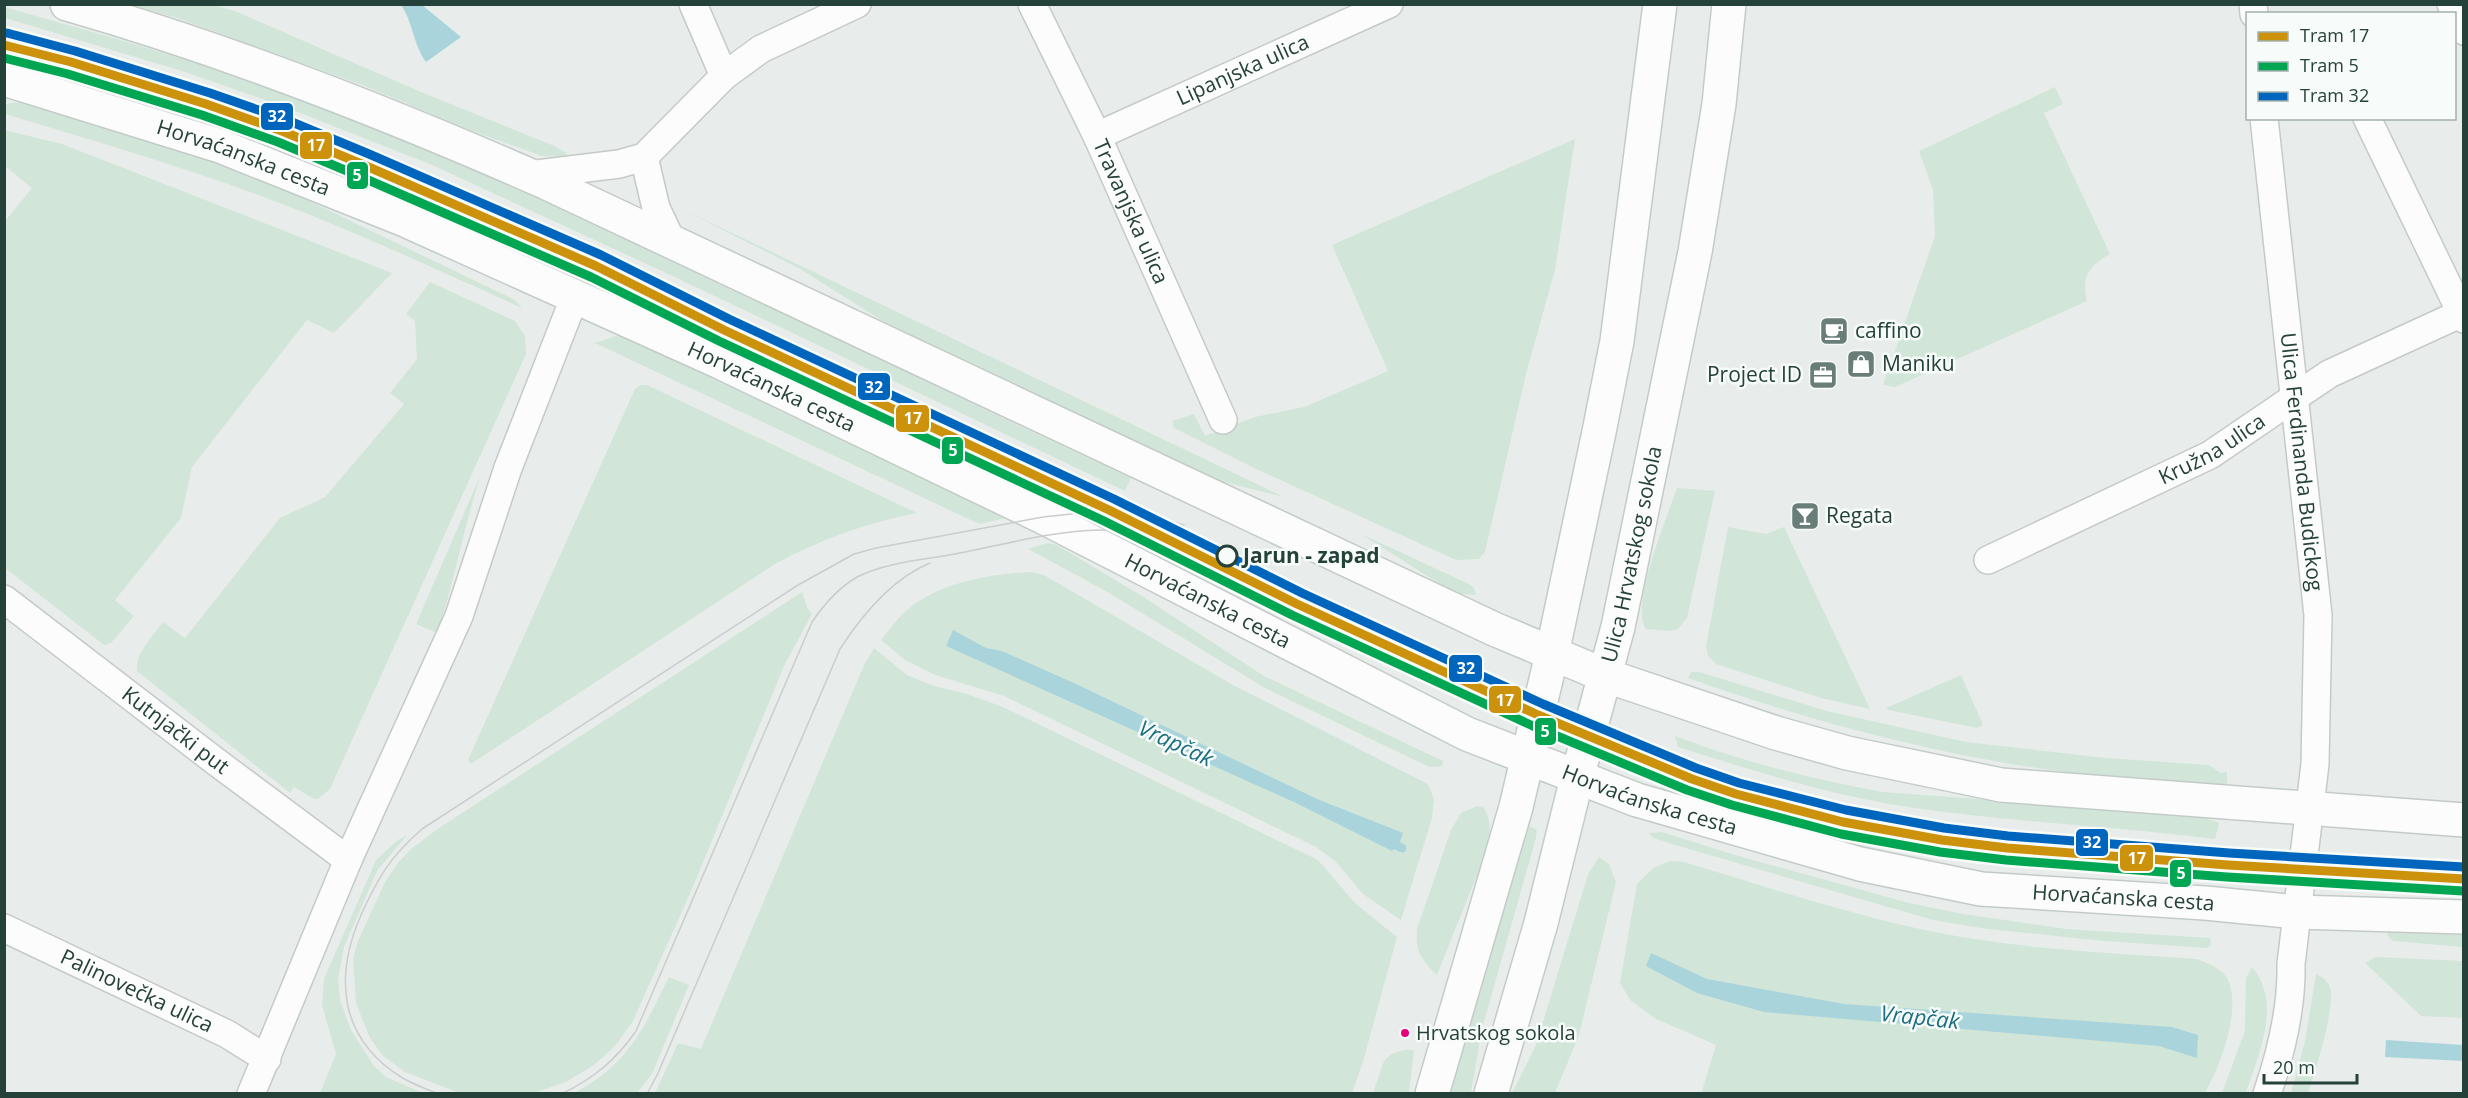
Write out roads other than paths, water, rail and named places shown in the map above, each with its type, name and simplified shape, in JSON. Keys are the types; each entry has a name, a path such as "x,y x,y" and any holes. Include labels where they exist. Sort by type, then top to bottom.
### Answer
{"street":[{"path":"67,4 240,60 451,141 672,242 1289,534 1552,654 1697,708 1847,753 2001,785 2463,820"},
{"path":"693,4 724,76"},
{"path":"529,175 619,164 644,157 724,76 761,49 857,4"},
{"name":"Travanjska ulica","path":"1032,4 1097,136 1223,420"},
{"name":"Lipanjska ulica","path":"1097,136 1389,4"},
{"path":"1432,1094 1476,946 1527,759 1552,654 1617,341 1660,4"},
{"name":"Ulica Hrvatskog sokola","path":"1491,1094 1542,923 1577,778 1618,627 1695,252 1719,104 1730,4"},
{"path":"2456,15 2463,31"},
{"name":"Horvaćanska cesta","path":"9,85 220,146 405,220 720,362 1043,517 1467,734 1637,800 1860,864 1980,889 2214,904 2297,912 2463,917"},
{"name":"Ulica Ferdinanda Budickog","path":"2264,120 2318,615 2315,764 2291,964 2291,986 2276,1068 2267,1094"},
{"path":"2368,120 2463,314"},
{"path":"644,157 656,208 672,242"},
{"path":"251,1094 348,860 459,616 508,468 575,296"},
{"name":"Kružna ulica","path":"1988,560 2210,455 2329,374 2463,314"},
{"name":"Kutnjački put","path":"4,599 215,762 348,860"},
{"name":"Palinovečka ulica","path":"4,928 227,1034 267,1059"}],"water":[{"path":"401,5 422,5 461,37 426,62"},
{"path":"953,630 986,648 1002,651 1076,684 1317,799 1403,833 1399,844 1392,851 1294,802 946,646"},
{"path":"1651,953 1707,979 1844,1004 2172,1027 2198,1035 2197,1058 2159,1046 1764,1012 1697,993 1646,966"},
{"path":"2386,1040 2463,1045 2463,1061 2385,1057"}],"waterway":[{"name":"Vrapčak","path":"1387,841 1402,848"}],"tram line":[{"name":"32","path":"7,33 75,51 210,93 287,120 369,154 601,255 729,319 1114,499 1302,593 1543,704 1696,768 1739,783 1846,810 1944,828 2008,836 2229,853 2464,867"},
{"name":"17","path":"4,45 71,62 206,104 282,131 364,165 596,266 724,330 1109,510 1297,604 1538,715 1692,779 1736,794 1843,822 1942,840 2007,848 2228,865 2464,879"},
{"name":"5","path":"4,58 68,74 202,115 278,142 359,176 591,277 719,341 1104,521 1292,615 1533,726 1687,790 1732,805 1841,834 1940,852 2006,860 2227,877 2463,891"},
{"path":"439,1094 401,1077 380,1061 365,1044 354,1025 345,983 352,938 367,901 393,858 422,829 798,585 854,554 1043,517 1109,510 1144,514 1184,525"},
{"path":"561,1094 603,1068 636,1031 812,622 838,591 857,577 893,565 1063,533 1109,530 1172,542"},
{"path":"647,1094 840,649 858,623 890,588 930,563"}],"place":[{"name":"caffino","path":"1834,331"},
{"name":"Maniku","path":"1861,364"},
{"name":"Project ID","path":"1823,375"},
{"name":"Regata","path":"1805,516"},
{"name":"Jarun - zapad","path":"1227,556"},
{"name":"Hrvatskog sokola","path":"1405,1033"}]}
